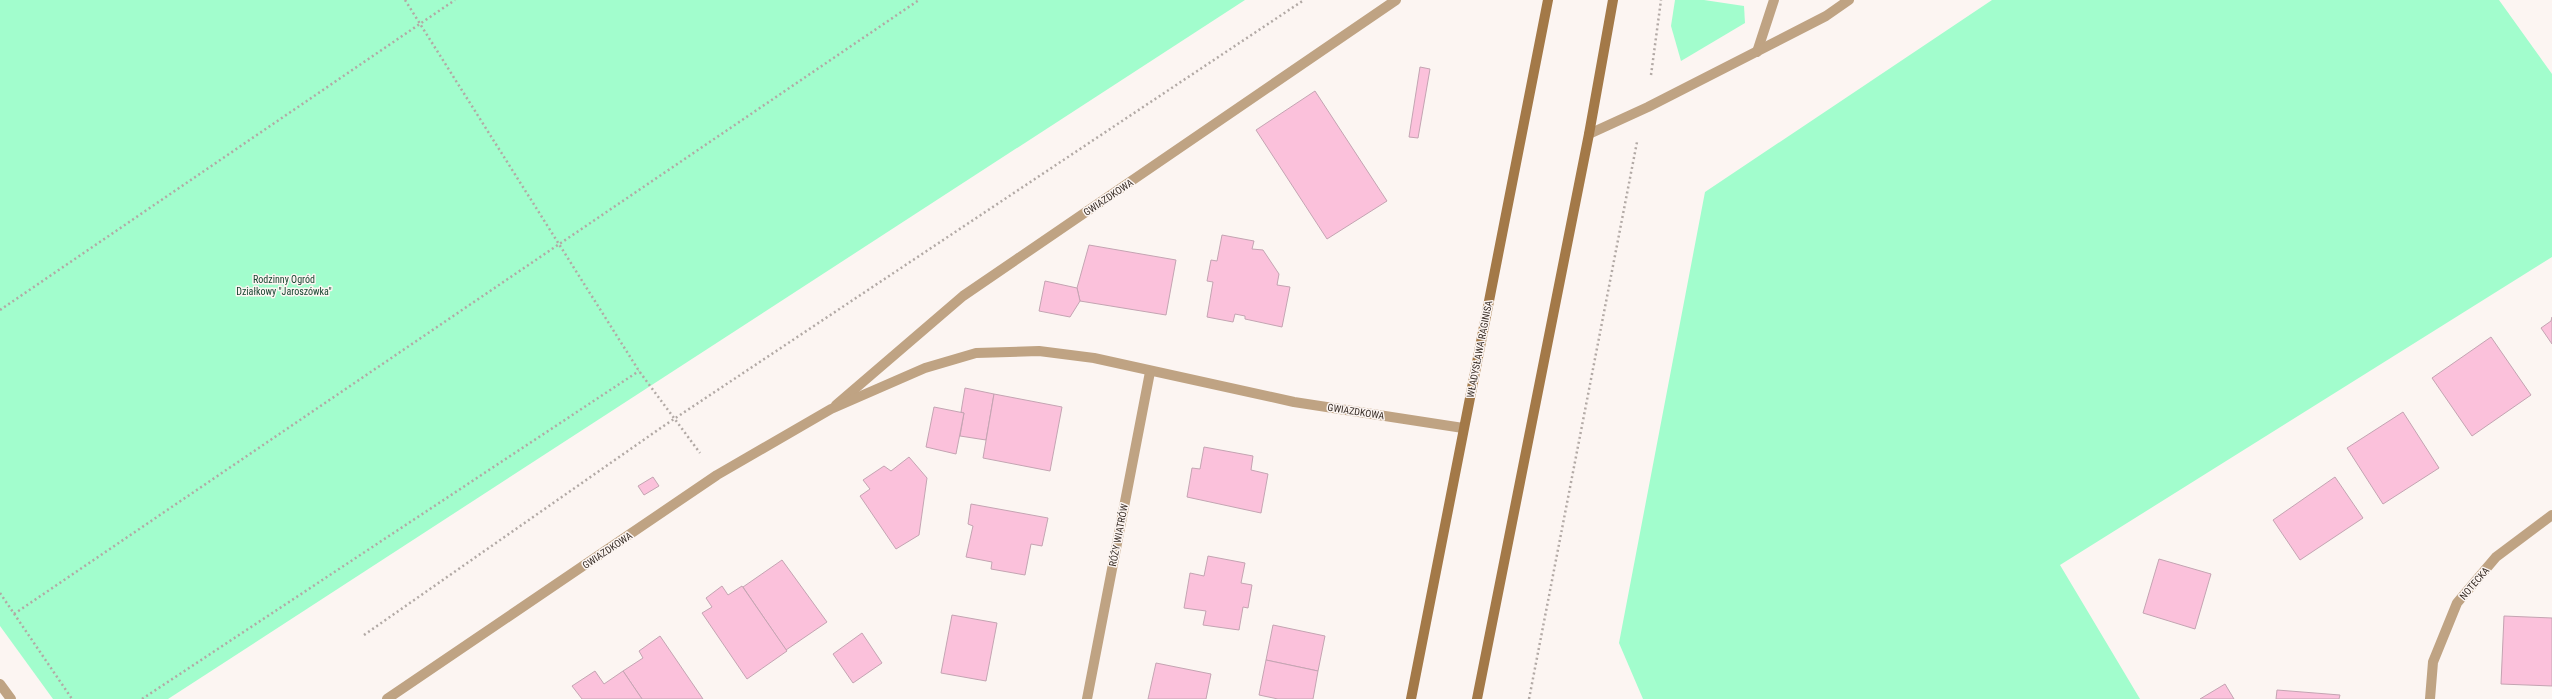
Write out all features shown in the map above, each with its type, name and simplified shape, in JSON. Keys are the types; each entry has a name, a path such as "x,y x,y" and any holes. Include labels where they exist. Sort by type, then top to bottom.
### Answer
{"main road":[{"name":"WŁADYSŁAWA RAGINISA","path":"1411,699 1548,0"},
{"path":"1478,699 1589,134 1613,0"}],"street":[{"name":"GWIAZDKOWA","path":"831,409 963,296 1396,0"},
{"path":"1756,52 1774,0"},
{"path":"1589,134 1648,107 1826,16 1848,0"},
{"name":"GWIAZDKOWA","path":"387,699 717,476 831,409 925,368 976,353 1038,351 1094,358 1150,372 1294,402 1463,428"},
{"name":"RÓŻY WIATRÓW","path":"1087,699 1150,372"},
{"name":"NOTECKA","path":"2430,699 2433,662 2457,603 2496,557 2552,515"},
{"path":"0,684 11,699"}],"path":[{"path":"405,0 421,23 638,371 717,476"},
{"path":"0,310 455,0"},
{"path":"14,614 919,0"},
{"path":"364,635 675,419 1304,0"},
{"path":"1529,699 1635,148 1648,107 1657,21 1661,0"},
{"path":"142,699 638,371"},
{"path":"0,593 72,699"}],"green space":[{"name":"Rodzinny Ogród Działkowy \"Jaroszówka\"","path":"0,0 1245,0 168,699 53,699 0,626"},
{"path":"1675,0 1704,0 1744,6 1745,23 1681,61 1671,26"},
{"path":"1992,0 2499,0 2552,74 2552,257 2060,565 2140,699 1643,699 1619,643 1705,192"}],"building":[{"path":"1420,67 1430,69 1418,138 1409,137"},
{"path":"1315,91 1387,201 1327,239 1256,130"},
{"path":"1222,235 1254,241 1252,249 1263,250 1279,274 1277,285 1290,287 1282,327 1245,319 1245,316 1235,314 1233,322 1207,317 1213,282 1207,281 1211,260 1217,261"},
{"path":"1089,245 1176,260 1166,315 1080,301 1077,288"},
{"path":"1045,281 1077,288 1080,301 1070,317 1039,311"},
{"path":"2552,317 2552,344 2541,328 2551,321"},
{"path":"2491,337 2531,395 2472,436 2432,378"},
{"path":"965,388 994,394 986,440 960,436 964,413 961,412"},
{"path":"994,394 1062,407 1050,471 983,458"},
{"path":"934,407 964,413 956,454 926,447"},
{"path":"2403,412 2439,468 2383,504 2347,448"},
{"path":"1204,447 1253,456 1251,470 1268,474 1261,513 1187,497 1192,468 1200,469"},
{"path":"909,457 927,478 919,535 896,549 860,496 870,489 863,480 884,466 891,471"},
{"path":"653,477 659,486 644,495 638,486"},
{"path":"2335,477 2363,518 2300,560 2273,520"},
{"path":"971,504 1048,518 1042,546 1031,544 1025,575 991,569 992,562 966,557 973,526 968,524"},
{"path":"1208,556 1245,563 1241,583 1252,585 1248,608 1243,607 1239,630 1203,625 1206,611 1184,608 1190,573 1204,576"},
{"path":"2159,559 2211,574 2195,629 2143,613"},
{"path":"782,560 827,622 786,650 743,587"},
{"path":"722,586 728,595 742,586 787,651 747,679 702,613 712,607 706,598"},
{"path":"952,615 997,623 986,681 941,673"},
{"path":"2504,616 2552,618 2552,686 2501,684"},
{"path":"1273,625 1325,636 1318,671 1266,660"},
{"path":"862,633 882,663 853,683 833,654"},
{"path":"660,636 703,699 642,699 623,671 643,658 639,651"},
{"path":"1266,660 1318,671 1313,699 1278,699 1259,695"},
{"path":"1156,663 1211,674 1206,699 1148,699"},
{"path":"595,671 604,684 623,671 642,699 582,699 572,686"},
{"path":"2225,684 2234,699 2200,699"},
{"path":"2277,690 2340,695 2339,699 2276,699"}]}
